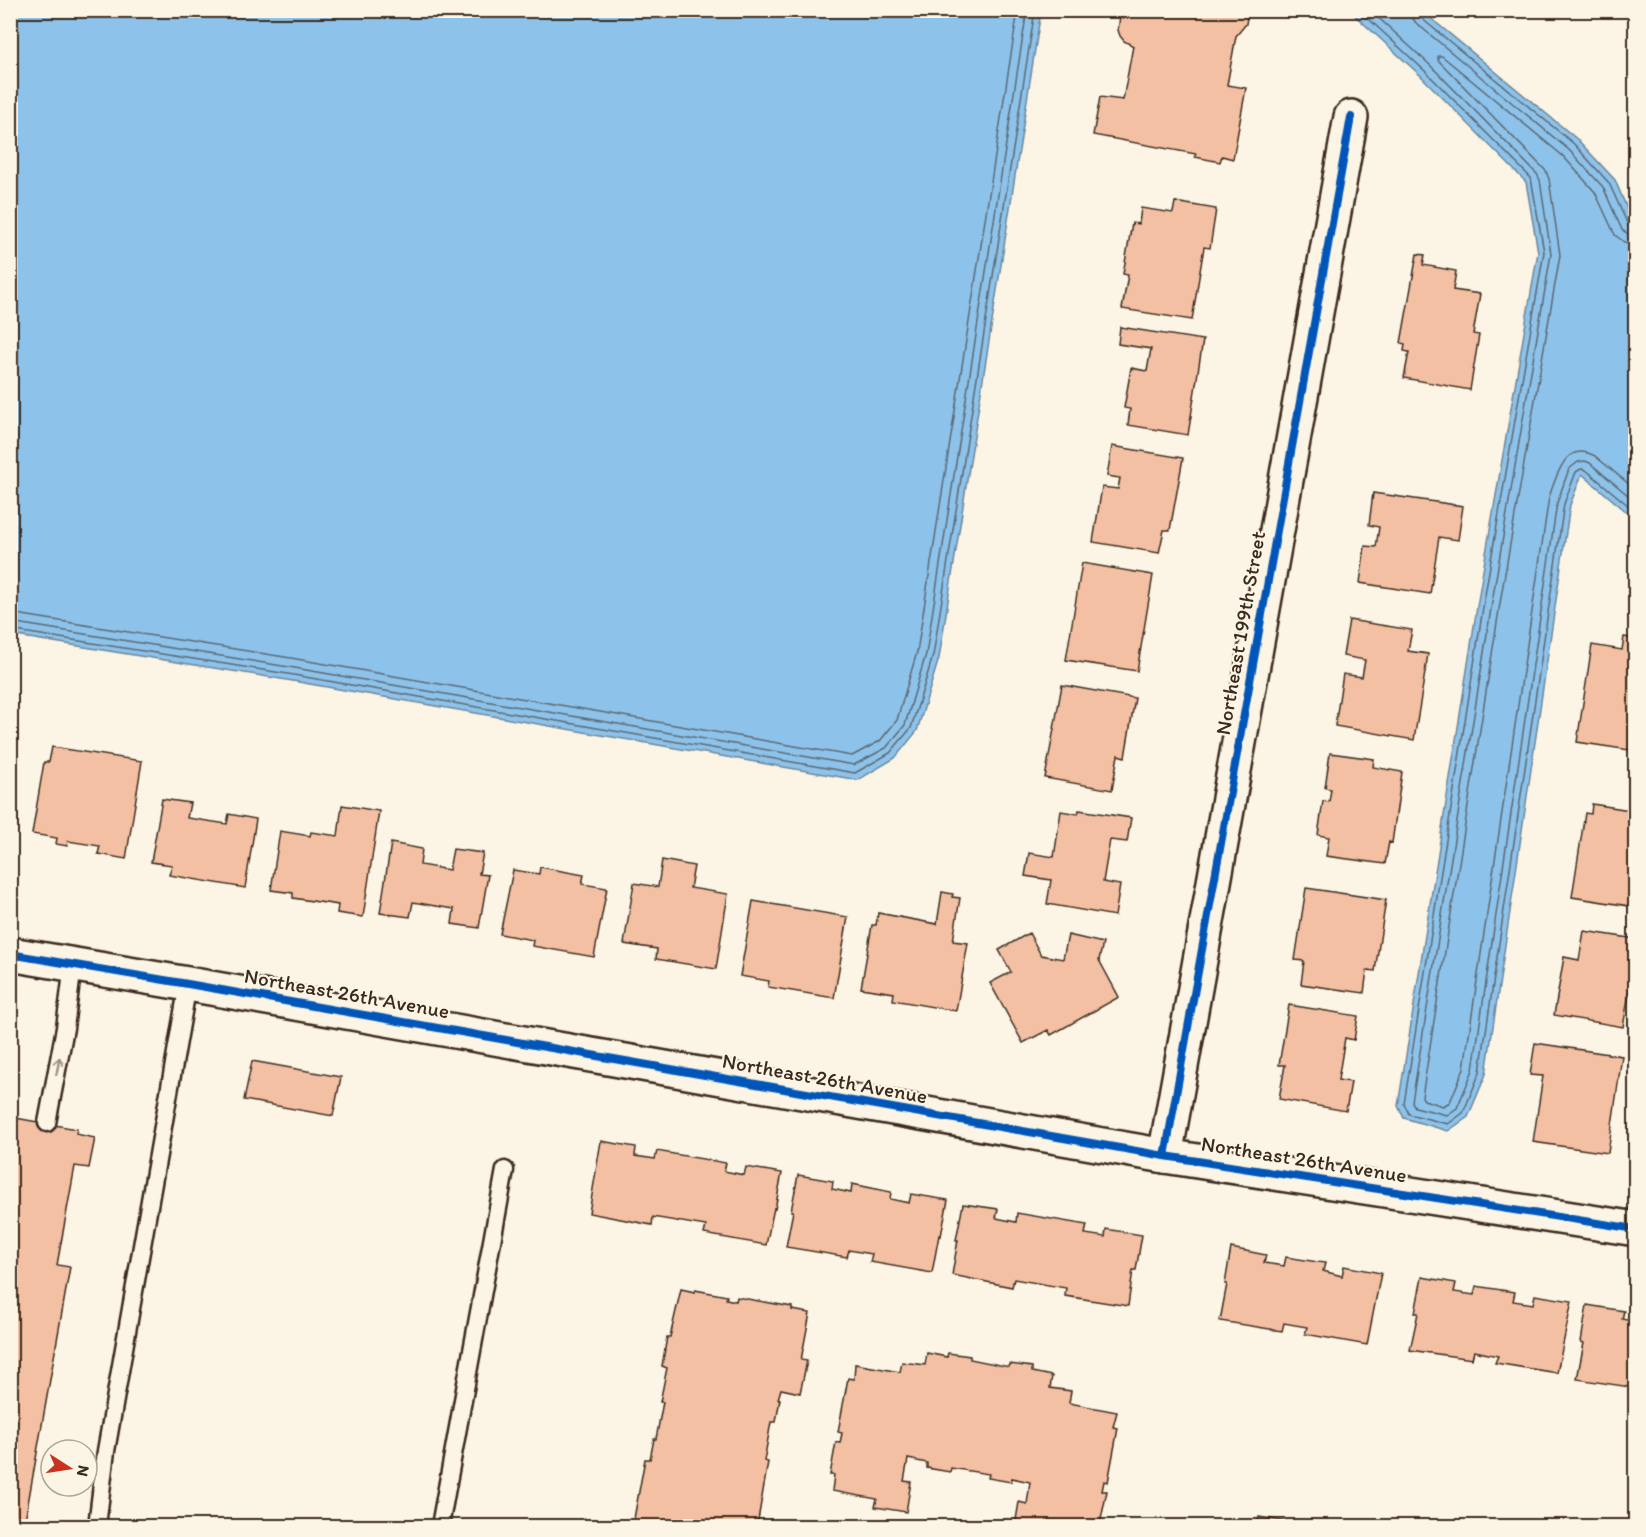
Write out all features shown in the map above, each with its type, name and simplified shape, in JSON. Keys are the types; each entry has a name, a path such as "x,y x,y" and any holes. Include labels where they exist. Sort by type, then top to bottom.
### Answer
{"street":[{"name":"Northeast 199th Street","path":"1165,1156 1351,117"},
{"name":"Northeast 26th Avenue","path":"10,954 1165,1156 1635,1229"}],"lane":[{"path":"47,1123 65,1029 73,965"},
{"path":"97,1527 106,1451 188,984"},
{"path":"440,1527 506,1170"}],"water":[{"path":"10,11 1041,11 939,658 917,731 895,758 858,780 287,680 11,635"},
{"path":"1350,11 1422,11 1578,140 1615,180 1635,228 1635,519 1582,474 1570,505 1486,1074 1468,1117 1448,1131 1404,1118 1398,1106 1480,588 1538,252 1526,182 1420,75"}],"building":[{"path":"1126,10 1248,10 1246,24 1236,36 1227,85 1246,88 1233,159 1222,156 1220,162 1195,157 1196,154 1093,135 1100,97 1123,100 1133,46 1124,41 1118,30 1120,17"},
{"path":"1175,202 1216,209 1210,248 1204,247 1192,320 1122,309 1128,275 1123,274 1132,223 1139,224 1141,208 1173,213"},
{"path":"1417,254 1425,255 1423,265 1456,271 1453,290 1480,294 1473,334 1479,335 1470,390 1404,378 1409,352 1404,351 1405,344 1401,343"},
{"path":"1120,327 1203,340 1188,435 1128,425 1130,409 1124,408 1131,368 1147,371 1151,349 1118,344"},
{"path":"1112,446 1183,458 1170,530 1164,530 1159,553 1093,542 1102,487 1118,489 1120,478 1107,476"},
{"path":"1373,493 1463,506 1458,540 1439,537 1430,594 1360,583 1365,546 1376,547 1379,527 1369,525"},
{"path":"1082,563 1153,575 1137,671 1066,660"},
{"path":"1349,620 1412,630 1408,651 1428,654 1414,740 1335,726 1343,674 1362,677 1365,660 1343,656"},
{"path":"1624,637 1636,639 1636,751 1577,742 1592,645 1622,650"},
{"path":"1062,685 1135,698 1125,757 1118,755 1112,790 1045,778"},
{"path":"52,747 142,761 126,859 98,854 100,846 68,841 67,846 56,844 57,838 32,834 44,762 49,762"},
{"path":"1330,753 1374,759 1373,767 1402,772 1392,843 1389,842 1385,864 1326,856 1329,837 1318,835 1323,801 1329,802 1331,789 1325,788"},
{"path":"10,780 17,781 10,821"},
{"path":"162,799 190,803 187,818 227,824 229,814 256,819 245,888 169,875 172,865 151,862"},
{"path":"1592,804 1636,811 1636,907 1572,897 1585,813 1591,814"},
{"path":"342,805 379,811 363,917 337,913 338,905 293,898 293,893 271,890 280,831 310,836 311,832 338,836"},
{"path":"1079,810 1131,818 1127,842 1110,840 1103,882 1120,885 1115,916 1047,904 1051,880 1025,876 1029,853 1054,857 1061,811 1078,814"},
{"path":"391,843 422,849 420,865 449,870 453,849 483,853 479,874 488,875 479,928 452,924 454,909 413,902 410,917 380,913"},
{"path":"662,860 694,866 690,888 728,894 716,969 656,959 657,949 624,944 634,883 658,887"},
{"path":"540,867 584,875 582,884 607,888 594,957 532,946 533,940 500,934 513,870 539,874"},
{"path":"1306,888 1386,900 1375,971 1367,970 1364,993 1301,984 1304,961 1295,960"},
{"path":"942,892 960,898 953,941 968,943 956,1011 893,1000 894,993 861,988 872,925 876,925 878,913 937,924"},
{"path":"753,901 848,917 834,998 768,987 769,981 740,976"},
{"path":"1584,931 1636,939 1636,955 1623,1027 1554,1015 1564,957 1579,960"},
{"path":"1029,933 1041,955 1063,959 1068,935 1103,943 1099,960 1119,997 1051,1035 1048,1030 1023,1043 990,983 1011,972 999,950"},
{"path":"1289,1005 1358,1016 1354,1040 1345,1038 1338,1080 1351,1082 1346,1111 1279,1099 1285,1065 1279,1065"},
{"path":"1535,1043 1622,1056 1608,1153 1533,1142 1543,1076 1530,1075"},
{"path":"252,1061 341,1077 333,1116 244,1100"},
{"path":"10,1117 77,1129 76,1134 95,1138 89,1168 75,1166 57,1265 70,1267 24,1526 10,1526"},
{"path":"601,1141 636,1147 635,1156 655,1159 657,1151 726,1163 724,1171 744,1175 746,1167 782,1173 766,1245 704,1234 706,1226 653,1217 652,1225 589,1213"},
{"path":"798,1175 833,1181 832,1189 851,1193 852,1184 891,1192 890,1199 909,1203 911,1194 948,1200 932,1273 870,1262 872,1254 849,1250 847,1257 786,1247"},
{"path":"963,1204 998,1209 996,1218 1016,1222 1017,1213 1087,1225 1085,1234 1105,1237 1106,1229 1142,1235 1136,1270 1133,1270 1128,1306 1065,1296 1066,1288 1014,1279 1012,1287 952,1275"},
{"path":"1231,1248 1266,1255 1264,1263 1284,1266 1286,1257 1325,1263 1323,1271 1342,1276 1344,1266 1381,1273 1367,1345 1305,1334 1307,1327 1284,1323 1282,1331 1220,1321"},
{"path":"1422,1277 1456,1283 1454,1292 1474,1295 1476,1286 1515,1292 1513,1301 1533,1304 1535,1295 1572,1301 1557,1373 1495,1363 1498,1356 1474,1351 1472,1359 1410,1350 1418,1313 1415,1313"},
{"path":"681,1289 727,1296 726,1299 736,1301 737,1297 792,1307 792,1310 810,1313 801,1360 807,1361 800,1393 781,1389 776,1422 771,1422 764,1461 768,1462 757,1526 639,1526 633,1524 645,1459 650,1459 654,1439 656,1439 667,1368 662,1366 667,1337 670,1337"},
{"path":"1587,1305 1624,1311 1622,1319 1636,1322 1636,1388 1577,1379 1584,1343 1581,1342"},
{"path":"927,1353 947,1357 948,1353 970,1356 970,1359 1009,1367 1010,1364 1032,1367 1032,1372 1052,1376 1050,1388 1071,1391 1069,1403 1117,1412 1113,1427 1118,1428 1108,1482 1104,1481 1102,1491 1107,1491 1100,1524 1097,1523 1096,1526 1015,1526 1019,1502 1027,1504 1030,1482 1012,1478 1011,1482 988,1478 989,1474 951,1468 950,1472 927,1468 927,1463 908,1459 904,1481 911,1482 906,1512 875,1507 877,1499 832,1491 834,1475 830,1475 836,1442 840,1443 842,1433 838,1432 848,1378 854,1379 855,1364 900,1372 902,1362 925,1365"},
{"path":"1259,1517 1314,1526 1257,1526"}],"cycle path":[{"path":"1165,1156 1351,117"},
{"path":"10,954 1165,1156 1636,1229"}]}
